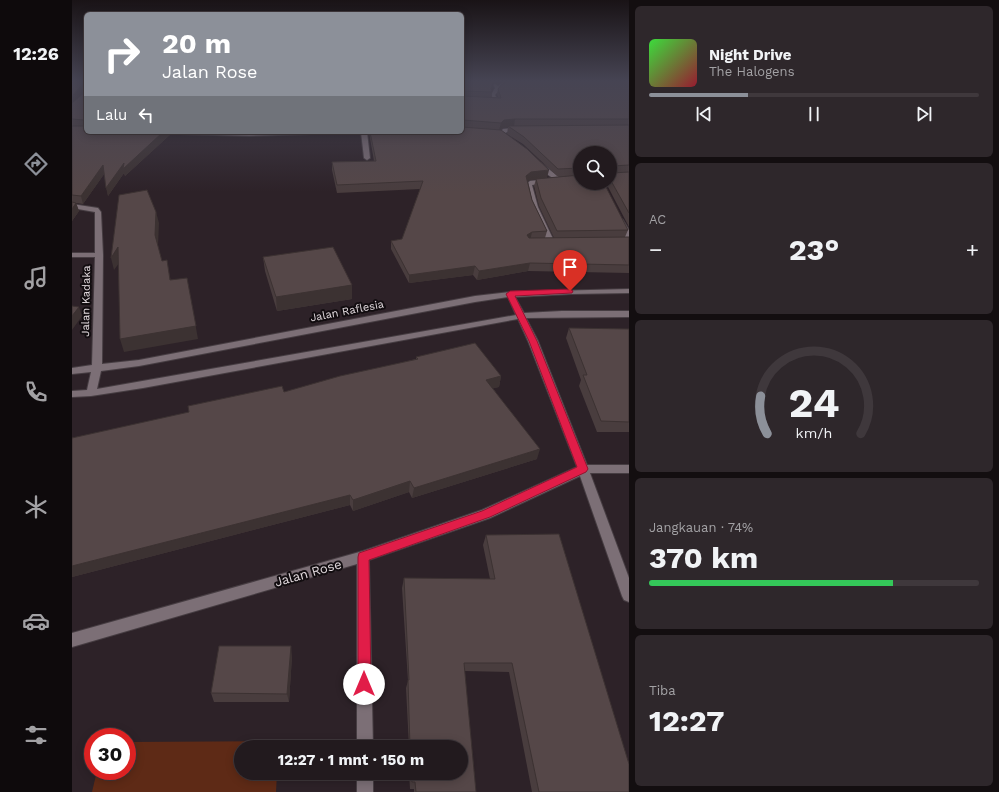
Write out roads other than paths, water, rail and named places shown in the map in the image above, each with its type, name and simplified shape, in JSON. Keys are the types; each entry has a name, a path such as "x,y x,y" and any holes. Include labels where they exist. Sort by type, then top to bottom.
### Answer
{"street":[{"path":"494,133 503,135 505,130 529,130"},
{"path":"364,134 367,158"},
{"path":"536,162 554,179 558,180"},
{"path":"551,244 535,207 529,184 573,179"},
{"name":"Jalan Kadaka","path":"72,206 96,209 98,212 99,255 97,369 91,393"},
{"path":"619,217 629,237"},
{"path":"72,255 99,255"},
{"name":"Jalan Raflesia","path":"72,371 139,363 475,299 510,294 555,291 629,291"},
{"path":"510,294 533,341 583,469 629,596"},
{"path":"72,394 143,386 522,316 562,314 629,314"},
{"name":"Jalan Rose","path":"72,640 364,557 486,514 583,469 629,469"},
{"path":"364,557 365,740"},
{"path":"365,780 365,792"}]}
